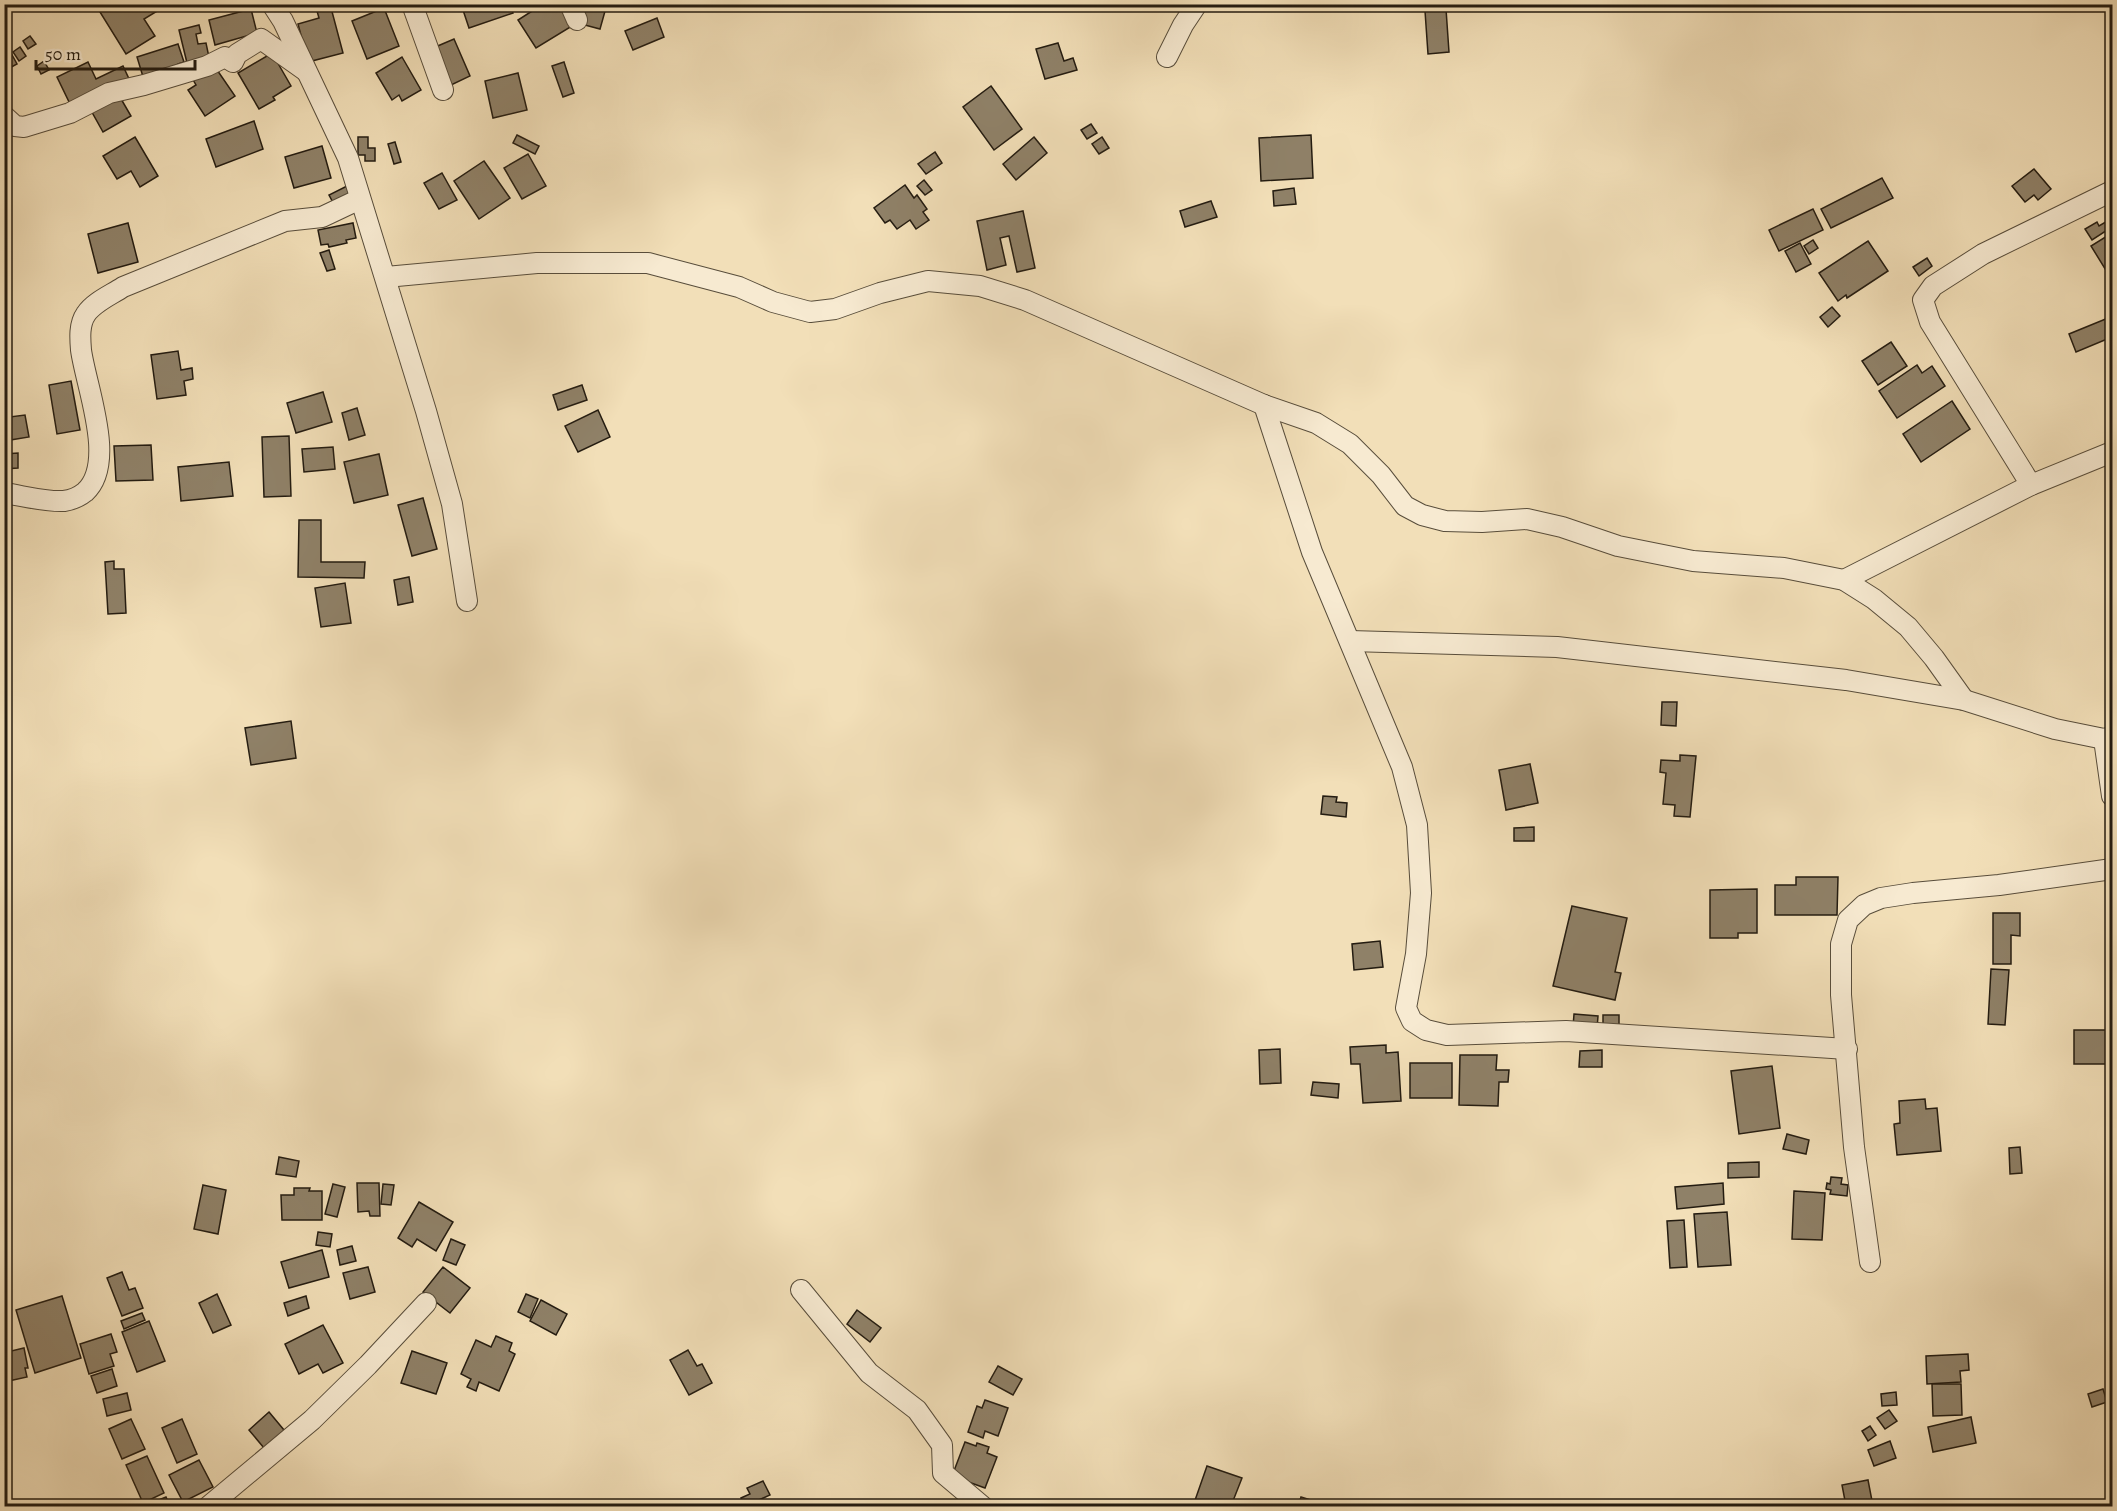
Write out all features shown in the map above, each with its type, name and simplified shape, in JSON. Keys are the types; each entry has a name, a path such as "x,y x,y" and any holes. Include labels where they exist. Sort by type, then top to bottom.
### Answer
{"street":[{"path":"272,4 308,72 348,158 386,278 452,504 467,601"},
{"path":"1167,57 1183,25 1197,4"},
{"path":"412,5 443,90"},
{"path":"4,116 15,126 24,127 70,113 109,93 207,66 218,59 225,57 233,62 237,54 261,39 308,72"},
{"path":"2031,485 1930,322 1923,300 1933,286 1983,254 2112,191"},
{"path":"4,493 66,501 81,495 93,485 98,470 100,449 83,365 80,333 85,315 100,301 123,287 285,220 322,217 360,199"},
{"path":"386,278 537,263 648,263 739,287 773,302 810,312 835,309 880,293 928,281 980,286 1025,300 1264,405 1316,423 1350,444 1381,475 1405,506 1433,518 1444,521 1482,522 1527,519 1562,526 1618,546 1693,561 1784,568 1844,580 1874,599 1908,627 1964,700"},
{"path":"1264,405 1312,552 1402,767 1417,825 1421,893 1416,954 1406,1008 1412,1021 1426,1030 1447,1035 1566,1032 1847,1049"},
{"path":"1844,580 2031,485 2112,452"},
{"path":"1350,641 1557,647 1846,680 1964,700 2055,729 2108,738 2112,796"},
{"path":"1870,1262 1854,1147 1841,995 1841,944 1848,920 1864,905 1881,898 1999,885 2112,868"},
{"path":"801,1290 869,1373 917,1410 942,1445 943,1473 982,1506"},
{"path":"209,1506 312,1419 368,1365 426,1303"}],"building":[{"path":"95,4 156,4 159,10 144,19 155,36 126,54"},
{"path":"315,4 330,4 343,53 308,62 298,24 319,18"},
{"path":"461,4 510,4 513,13 469,28"},
{"path":"543,4 559,4 572,26 536,48 518,20"},
{"path":"587,4 607,4 600,29 581,24"},
{"path":"384,8 399,46 367,59 352,21"},
{"path":"251,9 257,33 215,45 209,20"},
{"path":"1446,9 1449,52 1428,54 1425,11"},
{"path":"657,18 664,37 633,50 625,31"},
{"path":"199,25 201,33 196,34 198,44 206,43 210,62 188,67 179,30"},
{"path":"30,36 36,44 28,49 23,41"},
{"path":"454,39 470,76 449,86 433,48"},
{"path":"1058,43 1064,61 1073,58 1077,70 1045,79 1036,49"},
{"path":"178,44 184,62 178,64 179,68 144,80 137,57"},
{"path":"20,47 26,56 19,61 13,52"},
{"path":"11,53 17,64 6,70 4,56"},
{"path":"272,53 291,86 273,97 275,100 259,109 238,73"},
{"path":"402,57 421,90 402,101 399,95 392,100 376,73"},
{"path":"44,61 49,70 41,74 37,66"},
{"path":"88,62 96,79 123,66 130,81 72,108 57,77"},
{"path":"564,62 574,93 563,97 552,66"},
{"path":"213,64 235,96 205,116 188,90 196,85 192,78"},
{"path":"518,73 527,110 493,118 485,81"},
{"path":"991,86 1022,129 994,150 963,107"},
{"path":"117,92 131,116 103,132 88,105"},
{"path":"254,121 263,149 216,167 206,139"},
{"path":"1091,124 1097,133 1087,139 1081,130"},
{"path":"517,135 539,146 535,154 513,143"},
{"path":"1311,135 1313,178 1261,181 1259,138"},
{"path":"135,137 158,176 140,187 131,171 117,179 103,156"},
{"path":"358,137 368,137 368,148 375,148 375,161 365,161 365,155 358,155"},
{"path":"1034,137 1047,153 1016,180 1003,164"},
{"path":"1102,137 1109,148 1099,154 1092,144"},
{"path":"395,142 401,162 394,164 388,144"},
{"path":"322,146 331,178 294,188 285,157"},
{"path":"935,152 942,163 926,174 918,164"},
{"path":"528,154 546,186 522,199 504,168"},
{"path":"484,161 510,198 479,219 454,181"},
{"path":"2034,169 2051,189 2038,200 2034,195 2025,202 2012,186"},
{"path":"442,173 457,200 439,209 424,183"},
{"path":"1882,178 1893,198 1831,228 1821,209"},
{"path":"924,180 932,190 925,195 917,186"},
{"path":"905,185 914,198 917,195 927,209 923,212 929,220 916,229 910,220 897,229 890,220 885,223 874,208"},
{"path":"347,186 354,198 336,208 329,195"},
{"path":"1294,188 1296,204 1274,206 1273,191"},
{"path":"1211,201 1217,217 1185,227 1180,211"},
{"path":"1813,209 1823,230 1779,251 1769,230"},
{"path":"1023,211 1035,268 1017,272 1009,236 1000,238 1006,265 987,270 977,221"},
{"path":"2109,220 2112,227 2092,240 2085,229 2097,222 2099,226"},
{"path":"128,223 138,262 98,273 88,234"},
{"path":"353,223 356,238 346,240 347,243 329,247 328,244 321,245 318,230"},
{"path":"2107,236 2112,245 2112,280 2091,246"},
{"path":"1813,240 1818,248 1809,254 1804,246"},
{"path":"1868,241 1888,271 1847,298 1846,295 1838,301 1819,273"},
{"path":"1800,243 1811,264 1796,272 1785,251"},
{"path":"329,250 335,269 327,271 320,253"},
{"path":"1927,258 1932,266 1919,276 1913,267"},
{"path":"1832,307 1840,316 1828,327 1820,317"},
{"path":"2108,318 2112,337 2076,352 2069,334"},
{"path":"1891,342 1907,366 1878,385 1862,361"},
{"path":"178,351 181,370 192,368 193,379 184,381 186,395 157,399 151,355"},
{"path":"1917,365 1922,373 1932,366 1945,386 1897,418 1879,391"},
{"path":"71,381 80,430 57,434 49,385"},
{"path":"582,385 587,400 558,410 553,395"},
{"path":"323,392 332,422 296,433 287,403"},
{"path":"1952,401 1970,429 1921,462 1903,434"},
{"path":"9,405 10,417 25,415 29,437 4,441 4,406"},
{"path":"357,408 365,435 349,440 342,413"},
{"path":"598,410 610,437 578,452 565,426"},
{"path":"289,436 291,496 264,497 262,437"},
{"path":"151,445 153,480 116,481 114,446"},
{"path":"333,447 335,469 304,472 302,449"},
{"path":"18,453 18,468 4,469 4,454"},
{"path":"379,454 388,495 354,503 344,462"},
{"path":"229,462 233,496 181,501 178,467"},
{"path":"423,498 437,549 412,556 398,505"},
{"path":"299,520 321,520 321,562 365,562 364,578 298,577"},
{"path":"114,561 114,569 124,569 126,613 108,614 105,562"},
{"path":"409,577 413,602 398,605 394,580"},
{"path":"345,583 351,623 321,627 315,588"},
{"path":"1662,702 1677,702 1676,726 1661,725"},
{"path":"291,721 296,758 251,765 245,728"},
{"path":"1680,755 1696,756 1690,817 1674,816 1675,805 1663,804 1666,773 1660,772 1661,760 1680,761"},
{"path":"1530,764 1538,803 1506,810 1499,770"},
{"path":"1323,796 1337,797 1336,802 1347,803 1346,817 1321,814"},
{"path":"1534,827 1534,841 1514,841 1514,828"},
{"path":"1796,877 1838,877 1837,915 1775,915 1775,885 1796,885"},
{"path":"1757,889 1757,933 1738,933 1738,938 1710,938 1710,890"},
{"path":"1572,906 1627,918 1615,972 1621,973 1615,1000 1553,986"},
{"path":"1993,913 2020,913 2020,936 2011,935 2011,964 1993,964"},
{"path":"1380,941 1383,967 1354,970 1352,944"},
{"path":"1991,969 2009,970 2005,1025 1988,1024"},
{"path":"1574,1014 1598,1016 1597,1029 1573,1027"},
{"path":"1603,1015 1619,1015 1619,1031 1603,1031"},
{"path":"2074,1030 2107,1030 2107,1064 2074,1064"},
{"path":"1386,1045 1386,1053 1398,1052 1401,1101 1363,1103 1360,1064 1351,1064 1350,1047"},
{"path":"1280,1049 1281,1083 1260,1084 1259,1050"},
{"path":"1602,1050 1602,1067 1579,1067 1580,1051"},
{"path":"1460,1055 1497,1055 1496,1070 1509,1070 1508,1082 1499,1082 1498,1106 1459,1105"},
{"path":"1410,1063 1452,1063 1452,1098 1410,1098"},
{"path":"1772,1066 1780,1128 1739,1134 1731,1071"},
{"path":"1313,1082 1339,1084 1338,1098 1311,1095"},
{"path":"1925,1099 1926,1109 1937,1108 1941,1151 1897,1155 1894,1124 1900,1123 1899,1101"},
{"path":"1787,1134 1809,1140 1806,1154 1783,1149"},
{"path":"2020,1147 2022,1173 2010,1174 2009,1148"},
{"path":"279,1157 299,1161 296,1177 276,1174"},
{"path":"1759,1162 1759,1177 1728,1178 1728,1163"},
{"path":"1831,1177 1842,1178 1841,1184 1848,1185 1847,1196 1830,1194 1831,1190 1826,1189"},
{"path":"357,1183 379,1183 380,1216 370,1216 369,1211 358,1212"},
{"path":"1723,1183 1724,1204 1677,1209 1675,1187"},
{"path":"333,1184 345,1187 337,1217 325,1214"},
{"path":"383,1184 394,1185 391,1205 381,1204"},
{"path":"203,1185 226,1190 218,1234 194,1229"},
{"path":"294,1188 322,1191 322,1220 282,1220 281,1195 294,1195"},
{"path":"1794,1191 1825,1193 1822,1240 1792,1239"},
{"path":"419,1202 453,1222 436,1251 417,1239 412,1247 398,1238"},
{"path":"1727,1212 1731,1265 1698,1267 1694,1214"},
{"path":"1684,1220 1687,1267 1670,1268 1667,1221"},
{"path":"318,1232 332,1234 330,1247 316,1245"},
{"path":"451,1239 465,1245 456,1265 443,1260"},
{"path":"352,1246 356,1261 340,1265 337,1250"},
{"path":"322,1250 329,1277 289,1288 281,1262"},
{"path":"368,1267 375,1292 350,1299 343,1273"},
{"path":"443,1267 470,1288 450,1313 423,1292"},
{"path":"122,1272 129,1290 135,1288 143,1308 122,1316 107,1278"},
{"path":"217,1294 231,1325 213,1333 199,1303"},
{"path":"526,1294 538,1299 530,1318 518,1312"},
{"path":"62,1296 81,1358 35,1373 16,1310"},
{"path":"306,1296 309,1308 288,1316 284,1303"},
{"path":"541,1300 567,1314 556,1335 530,1321"},
{"path":"857,1310 881,1328 870,1342 847,1324"},
{"path":"142,1313 145,1320 124,1329 121,1321"},
{"path":"149,1321 165,1361 137,1372 122,1332"},
{"path":"323,1325 343,1363 323,1373 318,1364 299,1374 285,1344"},
{"path":"111,1334 117,1352 110,1354 114,1366 89,1374 80,1344"},
{"path":"496,1336 512,1343 509,1351 515,1354 499,1391 479,1382 476,1391 467,1387 471,1379 461,1374 476,1340 491,1347"},
{"path":"24,1348 28,1368 25,1368 27,1377 4,1382 4,1355"},
{"path":"688,1350 697,1366 702,1364 712,1383 689,1395 670,1360"},
{"path":"412,1351 447,1363 436,1394 401,1383"},
{"path":"1968,1354 1969,1370 1960,1371 1961,1382 1927,1384 1926,1356"},
{"path":"998,1366 1022,1379 1013,1395 989,1382"},
{"path":"112,1369 117,1386 97,1393 91,1376"},
{"path":"1932,1384 1961,1384 1962,1415 1933,1416"},
{"path":"2103,1389 2107,1402 2092,1407 2088,1394"},
{"path":"1896,1392 1897,1405 1882,1406 1881,1394"},
{"path":"127,1393 131,1410 107,1416 103,1399"},
{"path":"985,1400 1008,1408 998,1436 985,1431 983,1438 968,1432 977,1406 982,1408"},
{"path":"1889,1410 1897,1421 1885,1429 1877,1418"},
{"path":"269,1412 289,1436 269,1454 249,1430"},
{"path":"1971,1417 1976,1443 1933,1452 1928,1427"},
{"path":"131,1419 145,1449 122,1459 109,1429"},
{"path":"182,1419 197,1454 177,1463 162,1428"},
{"path":"1870,1426 1876,1435 1868,1441 1862,1431"},
{"path":"1890,1441 1896,1458 1874,1466 1868,1450"},
{"path":"965,1442 989,1447 987,1453 997,1457 985,1488 952,1476"},
{"path":"147,1456 164,1493 143,1503 126,1465"},
{"path":"199,1460 213,1487 183,1502 169,1475"},
{"path":"1207,1466 1242,1478 1231,1506 1193,1506"},
{"path":"1868,1480 1873,1506 1846,1506 1842,1485"},
{"path":"763,1481 770,1495 752,1503 754,1506 735,1506 743,1503 741,1498 750,1494 747,1488"},
{"path":"166,1497 170,1506 153,1506 151,1503"},
{"path":"1301,1497 1330,1506 1298,1506"}]}
